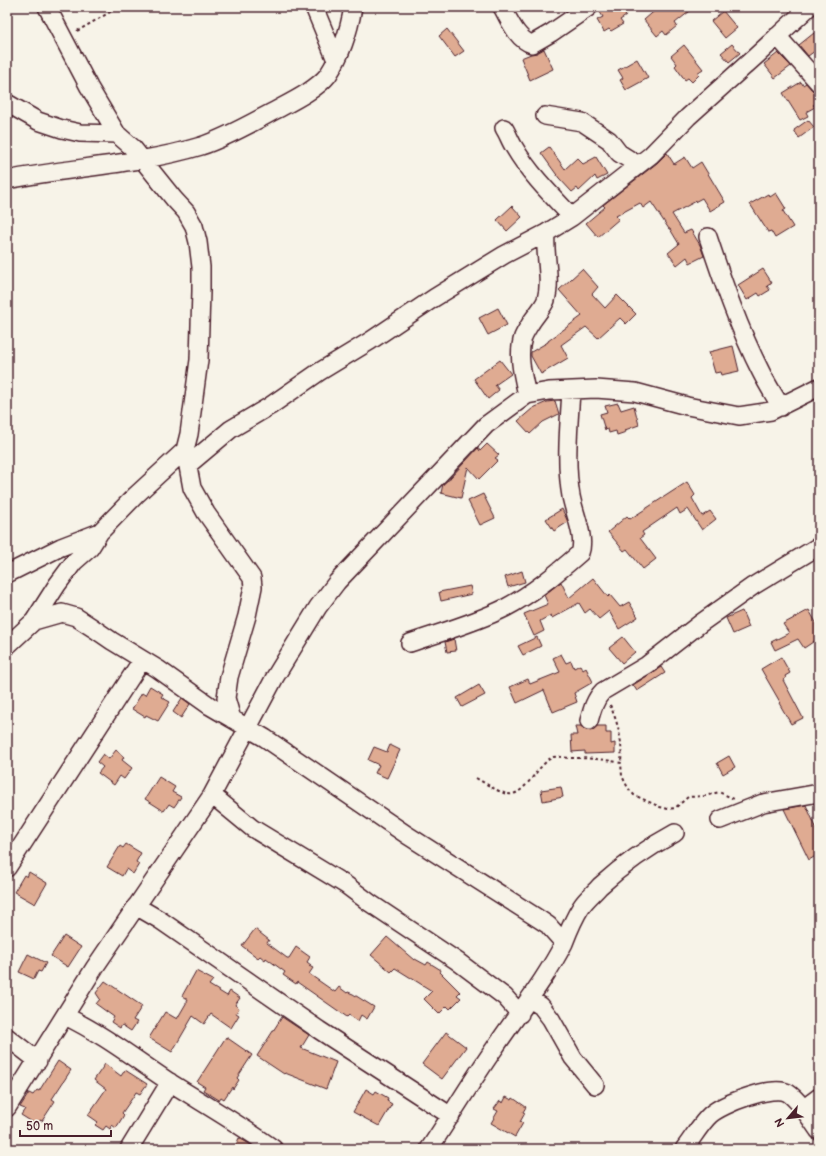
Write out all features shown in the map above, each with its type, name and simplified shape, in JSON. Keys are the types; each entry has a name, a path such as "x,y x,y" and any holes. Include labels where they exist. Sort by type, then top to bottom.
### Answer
{"street":[{"path":"47,7 89,87 117,134 142,158 186,212 194,226 201,266 198,360 187,457 192,488 206,513 252,578 253,587 247,616 229,678 226,698 232,719"},
{"path":"314,7 336,60"},
{"path":"7,180 142,158 202,145 242,128 312,89 327,76 341,51 353,7"},
{"path":"502,7 516,31 525,40 532,44 589,7"},
{"path":"7,646 34,621 74,562 90,548 100,532 136,495 187,457 270,406 319,372 370,342 434,298 497,259 546,233 572,216 665,142 688,117 809,7"},
{"path":"777,36 819,83"},
{"path":"7,103 38,121 62,129 80,133 117,134"},
{"path":"545,116 582,122 609,140 619,153 638,165"},
{"path":"504,128 514,148 527,165 572,216"},
{"path":"527,395 522,375 520,355 523,337 546,302 548,265 545,246 546,233"},
{"path":"708,237 723,284 761,371 781,407"},
{"path":"7,1108 95,967 212,795 275,677 318,607 337,582 486,425 527,395 549,392 596,389 635,392 687,406 738,416 771,411 816,394"},
{"path":"410,643 473,622 506,607 540,585 580,553 583,546 575,515 569,480 568,442 571,391"},
{"path":"7,574 61,547 100,532"},
{"path":"589,720 598,696 603,691 647,665 701,623 754,586 819,546"},
{"path":"34,621 62,613 76,617 232,719 265,738 407,835 539,919 564,943"},
{"path":"7,868 142,660"},
{"path":"720,820 763,803 819,792"},
{"path":"212,795 252,828 346,885 370,904 457,961 505,997 520,1014"},
{"path":"429,1149 494,1049 520,1014 552,966 564,943 571,924 582,905 596,890 632,859 675,833"},
{"path":"136,906 160,920 313,1025 451,1116"},
{"path":"530,999 541,1006 551,1019 573,1058 595,1085"},
{"path":"65,1016 99,1034 170,1082 245,1128 274,1149"},
{"path":"7,1037 38,1060"},
{"path":"129,1149 170,1082"},
{"path":"684,1149 710,1115 723,1106 756,1095 781,1090 788,1094 803,1109 819,1131"},
{"path":"803,1109 819,1097"}],"path":[{"path":"63,37 81,30 119,7"},
{"path":"603,691 619,728 622,750 622,776 628,788 634,795 668,809 675,808 688,797 704,796 719,792 751,808"},
{"path":"476,778 504,793 511,795 523,789 542,766 554,757 595,758 621,762"}],"building":[{"path":"599,7 620,7 626,16 620,20 623,24 611,31 609,29 604,32 597,20 603,17 598,9"},
{"path":"659,7 695,7 675,23 677,26 666,35 663,31 657,36 644,20"},
{"path":"723,11 737,28 725,38 711,21"},
{"path":"447,29 464,51 455,57 439,36"},
{"path":"814,33 819,39 819,48 808,56 799,45"},
{"path":"732,44 740,53 729,62 721,53"},
{"path":"684,45 703,69 697,73 699,75 692,82 688,78 685,80 675,66 677,64 671,56"},
{"path":"544,49 553,69 530,80 521,58"},
{"path":"778,53 791,66 775,78 764,64"},
{"path":"637,59 648,78 626,90 620,80 623,78 618,70"},
{"path":"801,82 803,85 806,83 818,94 815,96 818,102 813,105 815,107 806,112 808,116 800,120 783,93"},
{"path":"808,120 814,127 799,138 794,130"},
{"path":"549,147 565,169 577,158 583,164 596,157 607,175 597,180 595,176 579,191 577,188 572,192 559,178 541,153"},
{"path":"667,153 674,164 685,157 692,168 701,162 725,202 710,211 702,198 672,214 684,233 691,230 700,245 704,256 690,263 687,257 677,265 668,253 679,244 651,202 643,208 640,203 616,216 619,219 598,237 586,223 605,207 603,205 657,163"},
{"path":"776,193 786,209 783,211 793,227 775,238 771,231 768,232 750,204 768,194 770,197"},
{"path":"512,206 522,217 507,231 497,220"},
{"path":"582,269 598,287 592,294 605,308 617,295 636,314 626,324 620,318 598,338 586,327 561,345 568,358 541,374 531,356 531,352 548,342 582,316 559,290"},
{"path":"763,269 772,283 767,286 770,290 760,296 758,293 747,300 738,285"},
{"path":"498,308 507,325 488,335 479,318"},
{"path":"733,346 739,371 721,375 720,372 715,373 709,352"},
{"path":"500,360 511,374 495,385 499,390 488,399 474,379"},
{"path":"555,401 559,414 543,422 530,434 518,421 533,408 547,402"},
{"path":"618,403 621,410 634,406 639,425 625,430 626,432 617,435 616,431 609,433 608,429 605,430 600,414 607,412 605,406"},
{"path":"487,444 499,455 495,458 498,460 479,479 468,467 461,498 441,493 443,484 449,480 478,448 480,451"},
{"path":"687,482 695,495 692,498 702,516 710,511 716,519 702,530 688,509 680,514 677,508 642,532 644,535 640,538 656,559 643,569 627,549 624,551 608,532 627,516 630,519"},
{"path":"483,494 495,518 480,525 468,501"},
{"path":"562,509 568,522 554,531 546,519"},
{"path":"522,571 525,582 508,587 505,577"},
{"path":"593,578 608,597 610,595 620,607 629,602 638,617 619,629 609,611 599,619 590,609 585,613 579,603 552,618 551,615 540,621 544,631 534,636 524,614 548,604 544,595 561,582 569,598"},
{"path":"470,586 472,594 441,601 439,592"},
{"path":"809,610 819,628 819,638 804,648 798,639 775,650 771,642 789,633 783,624"},
{"path":"742,611 749,627 733,634 726,618"},
{"path":"537,637 541,646 523,655 518,646"},
{"path":"623,637 635,652 622,663 609,648"},
{"path":"454,639 456,651 447,652 445,642"},
{"path":"561,654 566,663 571,661 574,668 580,665 583,670 586,668 593,682 574,693 577,702 553,712 544,690 517,703 510,687 528,679 530,684 560,672 553,658"},
{"path":"781,657 790,673 785,676 786,678 783,680 803,718 791,724 761,669"},
{"path":"661,667 665,673 637,691 633,685"},
{"path":"479,685 485,695 462,707 457,698"},
{"path":"150,686 163,694 161,697 170,702 158,721 146,715 145,717 132,709 142,693 145,695"},
{"path":"182,698 190,704 181,718 173,712"},
{"path":"575,726 581,726 586,730 591,731 597,726 606,726 606,733 611,733 611,744 615,743 615,753 585,754 585,751 572,752 571,735 577,735"},
{"path":"390,745 400,750 387,778 375,773 379,765 368,760 374,747 387,752"},
{"path":"116,750 124,757 122,760 132,768 124,779 120,776 114,785 98,773 103,767 97,762 103,754 109,759"},
{"path":"729,756 735,767 723,774 717,763"},
{"path":"159,777 175,787 172,792 181,797 174,807 169,804 164,811 145,799"},
{"path":"561,787 563,797 543,801 541,790"},
{"path":"806,805 819,834 819,854 809,860 784,809"},
{"path":"126,844 141,853 136,862 139,864 133,874 126,869 122,876 107,867 120,846 123,848"},
{"path":"29,872 47,883 35,904 14,892 24,875 27,877"},
{"path":"255,929 269,940 267,943 287,958 289,958 296,947 310,957 307,962 311,965 309,966 313,968 309,974 335,992 339,987 347,993 353,994 374,1007 367,1019 361,1015 358,1021 349,1015 347,1017 297,982 296,984 283,975 285,972 266,958 265,960 260,956 258,958 242,946"},
{"path":"64,936 81,947 68,967 51,956"},
{"path":"387,937 414,960 415,959 426,965 428,962 441,970 440,972 460,992 457,995 461,998 450,1009 447,1006 439,1014 424,999 432,991 395,968 391,972 371,955"},
{"path":"28,954 46,963 41,972 38,971 34,979 19,972"},
{"path":"196,971 213,980 209,985 227,996 230,991 240,998 235,1005 239,1008 236,1013 239,1015 231,1028 211,1014 204,1024 193,1016 172,1052 149,1038 165,1012 177,1019 188,1000 182,996"},
{"path":"105,981 142,1006 133,1020 137,1022 131,1031 122,1025 120,1028 111,1022 114,1017 96,1004 100,999 96,993"},
{"path":"282,1017 309,1035 301,1048 336,1062 326,1089 285,1073 284,1074 257,1056"},
{"path":"446,1032 466,1047 442,1079 422,1064"},
{"path":"226,1037 252,1055 237,1078 239,1080 233,1089 232,1087 224,1099 221,1097 219,1100 203,1090 205,1087 197,1082"},
{"path":"58,1061 71,1070 52,1099 55,1101 42,1121 40,1120 37,1125 21,1115 25,1109 20,1107 29,1093 33,1095 37,1090 39,1091"},
{"path":"105,1064 121,1076 125,1070 147,1084 140,1094 136,1092 122,1113 124,1115 116,1128 112,1125 110,1129 106,1126 103,1130 95,1125 98,1122 88,1115 106,1089 94,1080"},
{"path":"366,1089 374,1094 376,1091 388,1098 387,1101 392,1104 379,1126 353,1112"},
{"path":"506,1097 512,1100 513,1098 526,1107 523,1112 525,1113 520,1122 523,1123 515,1137 491,1123 498,1111 494,1109 500,1101 503,1103"},
{"path":"239,1138 246,1142 257,1149 234,1149"}]}
